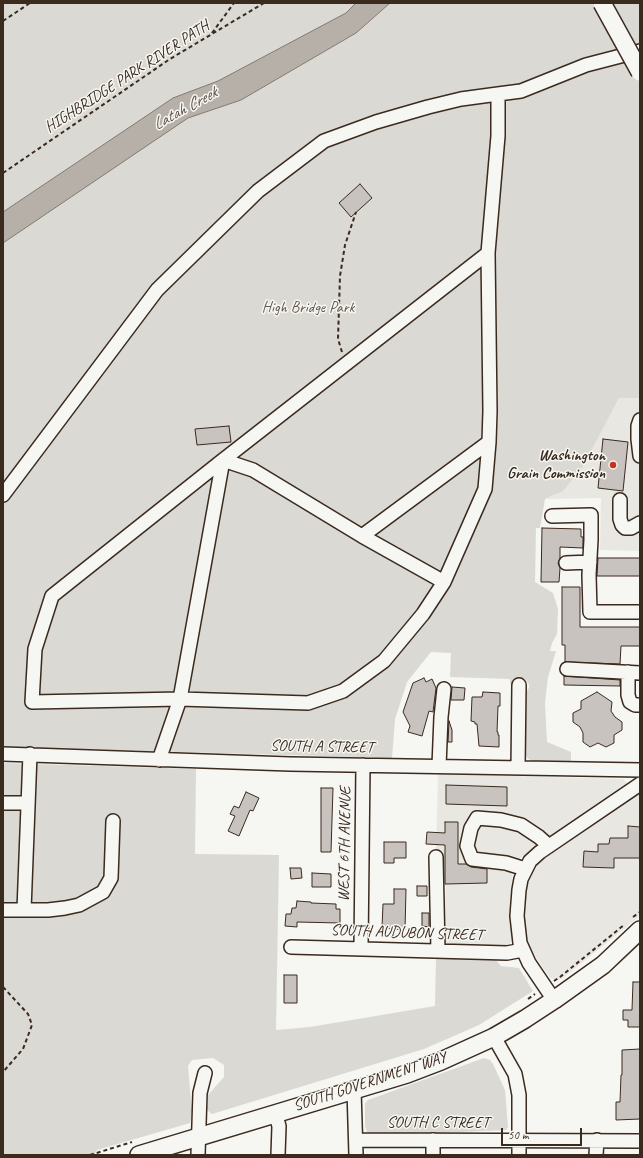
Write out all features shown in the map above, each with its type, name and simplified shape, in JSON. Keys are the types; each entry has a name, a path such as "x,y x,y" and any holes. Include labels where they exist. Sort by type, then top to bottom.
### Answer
{"main road":[{"path":"602,3 640,72"},
{"name":"SOUTH GOVERNMENT WAY","path":"138,1148 199,1136 406,1074 442,1060 494,1037 554,1000 603,964 640,930"}],"street":[{"path":"3,495 157,290 258,191 324,141 376,122 421,109 461,99 521,91 586,65 640,51"},
{"path":"488,253 52,596 35,649 32,702 180,699 308,703 343,690 384,661 423,614 444,582 485,489 489,442 488,253 498,136 498,94"},
{"path":"640,420 638,426 640,456"},
{"path":"362,536 489,442"},
{"path":"223,460 253,470 362,536 444,582"},
{"path":"159,760 180,699 223,460"},
{"path":"620,500 620,519 622,525 625,528 631,528 640,523"},
{"path":"552,516 591,515 590,612 640,612"},
{"path":"566,563 590,562"},
{"path":"566,669 634,672 628,695 630,702 635,705 640,705"},
{"path":"518,768 519,684"},
{"path":"439,766 444,689"},
{"name":"SOUTH A STREET","path":"3,754 159,760 640,770"},
{"path":"24,910 30,754"},
{"name":"WEST 6TH AVENUE","path":"361,948 363,765"},
{"path":"554,1000 529,963 520,942 517,902 520,884 525,869 530,861 549,846 640,784"},
{"path":"3,803 27,803"},
{"path":"525,869 506,863 472,859 467,846 471,828 477,818 501,820 521,824 549,846"},
{"path":"3,910 65,908 79,904 102,892 111,878 113,821"},
{"path":"436,857 438,951"},
{"name":"SOUTH AUDUBON STREET","path":"291,947 511,953 523,950"},
{"path":"494,1037 515,1074 519,1095 519,1155"},
{"path":"198,1155 200,1093 205,1073"},
{"path":"354,1090 356,1155"},
{"path":"275,1113 279,1126 278,1155"},
{"name":"SOUTH C STREET","path":"356,1140 640,1141"},
{"path":"433,1140 433,1155"},
{"path":"596,1155 597,1140"}],"path":[{"path":"3,21 30,3"},
{"path":"211,34 234,3"},
{"name":"HIGHBRIDGE PARK RIVER PATH","path":"3,173 170,59 264,3"},
{"path":"345,364 338,339 340,276 345,245 356,212"},
{"path":"555,980 640,912"},
{"path":"3,987 28,1014 32,1025 23,1049 3,1072"},
{"path":"525,1001 535,994"},
{"path":"90,1155 138,1148"}],"shaded area":[{"path":"619,398 640,398 640,551 600,550 601,498 545,499 555,495 584,465"},
{"path":"438,774 623,779 627,783 626,787 515,862 512,867 513,936 510,944 504,946 443,944 446,887 436,854"},
{"path":"640,790 640,916 563,978 556,981 550,978 528,945 524,932 522,913 526,885 534,868 546,854"}],"green space":[{"name":"High Bridge Park","path":"3,3 640,3 640,398 619,398 584,465 563,491 545,499 540,528 536,528 535,582 553,593 558,609 557,634 550,651 556,651 548,677 545,703 547,742 571,752 571,763 534,762 527,758 524,752 521,698 529,688 529,684 525,679 514,679 510,685 510,679 450,677 451,653 431,652 407,682 395,719 392,758 3,747"},
{"path":"3,763 196,769 195,854 279,855 276,1030 310,1027 435,1006 436,959 496,960 501,966 519,968 533,991 479,1025 424,1049 212,1114 207,1110 208,1095 224,1077 224,1065 213,1058 192,1060 188,1066 192,1112 190,1123 97,1150 94,1155 3,1155"},
{"path":"484,1058 490,1060 493,1064 505,1090 508,1127 506,1130 372,1136 367,1132 365,1126 365,1103 368,1100"}],"water":[{"name":"Latah Creek","path":"356,3 390,3 356,33 241,100 188,118 3,243 3,212 173,98 218,81 346,13"}],"building":[{"path":"360,184 372,198 351,217 339,203"},
{"path":"229,426 231,442 197,445 195,429"},
{"name":"Washington Grain Commission","path":"603,439 628,442 623,491 598,488"},
{"path":"542,528 581,529 583,548 560,547 560,558 558,563 560,568 559,582 541,582"},
{"path":"598,558 640,558 640,576 597,576"},
{"path":"562,587 580,587 580,627 640,627 640,646 621,646 620,664 565,662 565,645 562,645"},
{"path":"564,676 620,680 620,686 564,685"},
{"path":"424,678 426,682 432,679 436,688 433,712 429,711 422,736 408,732 410,726 403,712 413,683"},
{"path":"452,687 465,688 464,700 451,700"},
{"path":"483,692 500,693 497,732 499,735 499,747 479,746 477,724 471,721 472,697 482,697"},
{"path":"597,692 612,702 611,711 615,717 622,722 622,730 614,735 614,743 606,747 598,743 590,747 583,742 583,733 580,727 573,722 573,713 581,709 581,701"},
{"path":"449,721 452,730 452,742 448,742"},
{"path":"446,785 507,787 507,806 446,804"},
{"path":"321,788 333,788 331,852 321,852"},
{"path":"246,792 259,798 253,811 250,810 239,836 228,831 235,816 230,814 234,806 239,808"},
{"path":"445,822 458,822 458,864 466,864 471,867 487,869 487,883 445,884 445,845 426,844 427,832 445,833"},
{"path":"628,826 640,827 640,858 614,858 614,868 583,867 584,851 598,852 598,844 609,844 610,838 628,838"},
{"path":"384,842 406,842 406,858 394,858 394,863 384,863"},
{"path":"290,868 301,868 302,878 291,879"},
{"path":"312,873 331,874 331,887 312,887"},
{"path":"417,886 427,886 427,896 417,896"},
{"path":"394,889 406,889 405,930 382,928 383,904 394,904"},
{"path":"297,901 336,904 336,909 340,909 340,923 297,922 297,927 285,926 286,914 291,914 292,908 296,908"},
{"path":"422,913 429,913 429,927 422,926"},
{"path":"284,975 297,975 297,1003 284,1003"},
{"path":"633,982 640,982 640,1027 628,1027 628,1020 623,1020 623,1010 632,1010"},
{"path":"640,1049 640,1119 616,1120 616,1102 620,1102 622,1050"}],"place":[{"name":"Washington Grain Commission","path":"613,465"}]}
